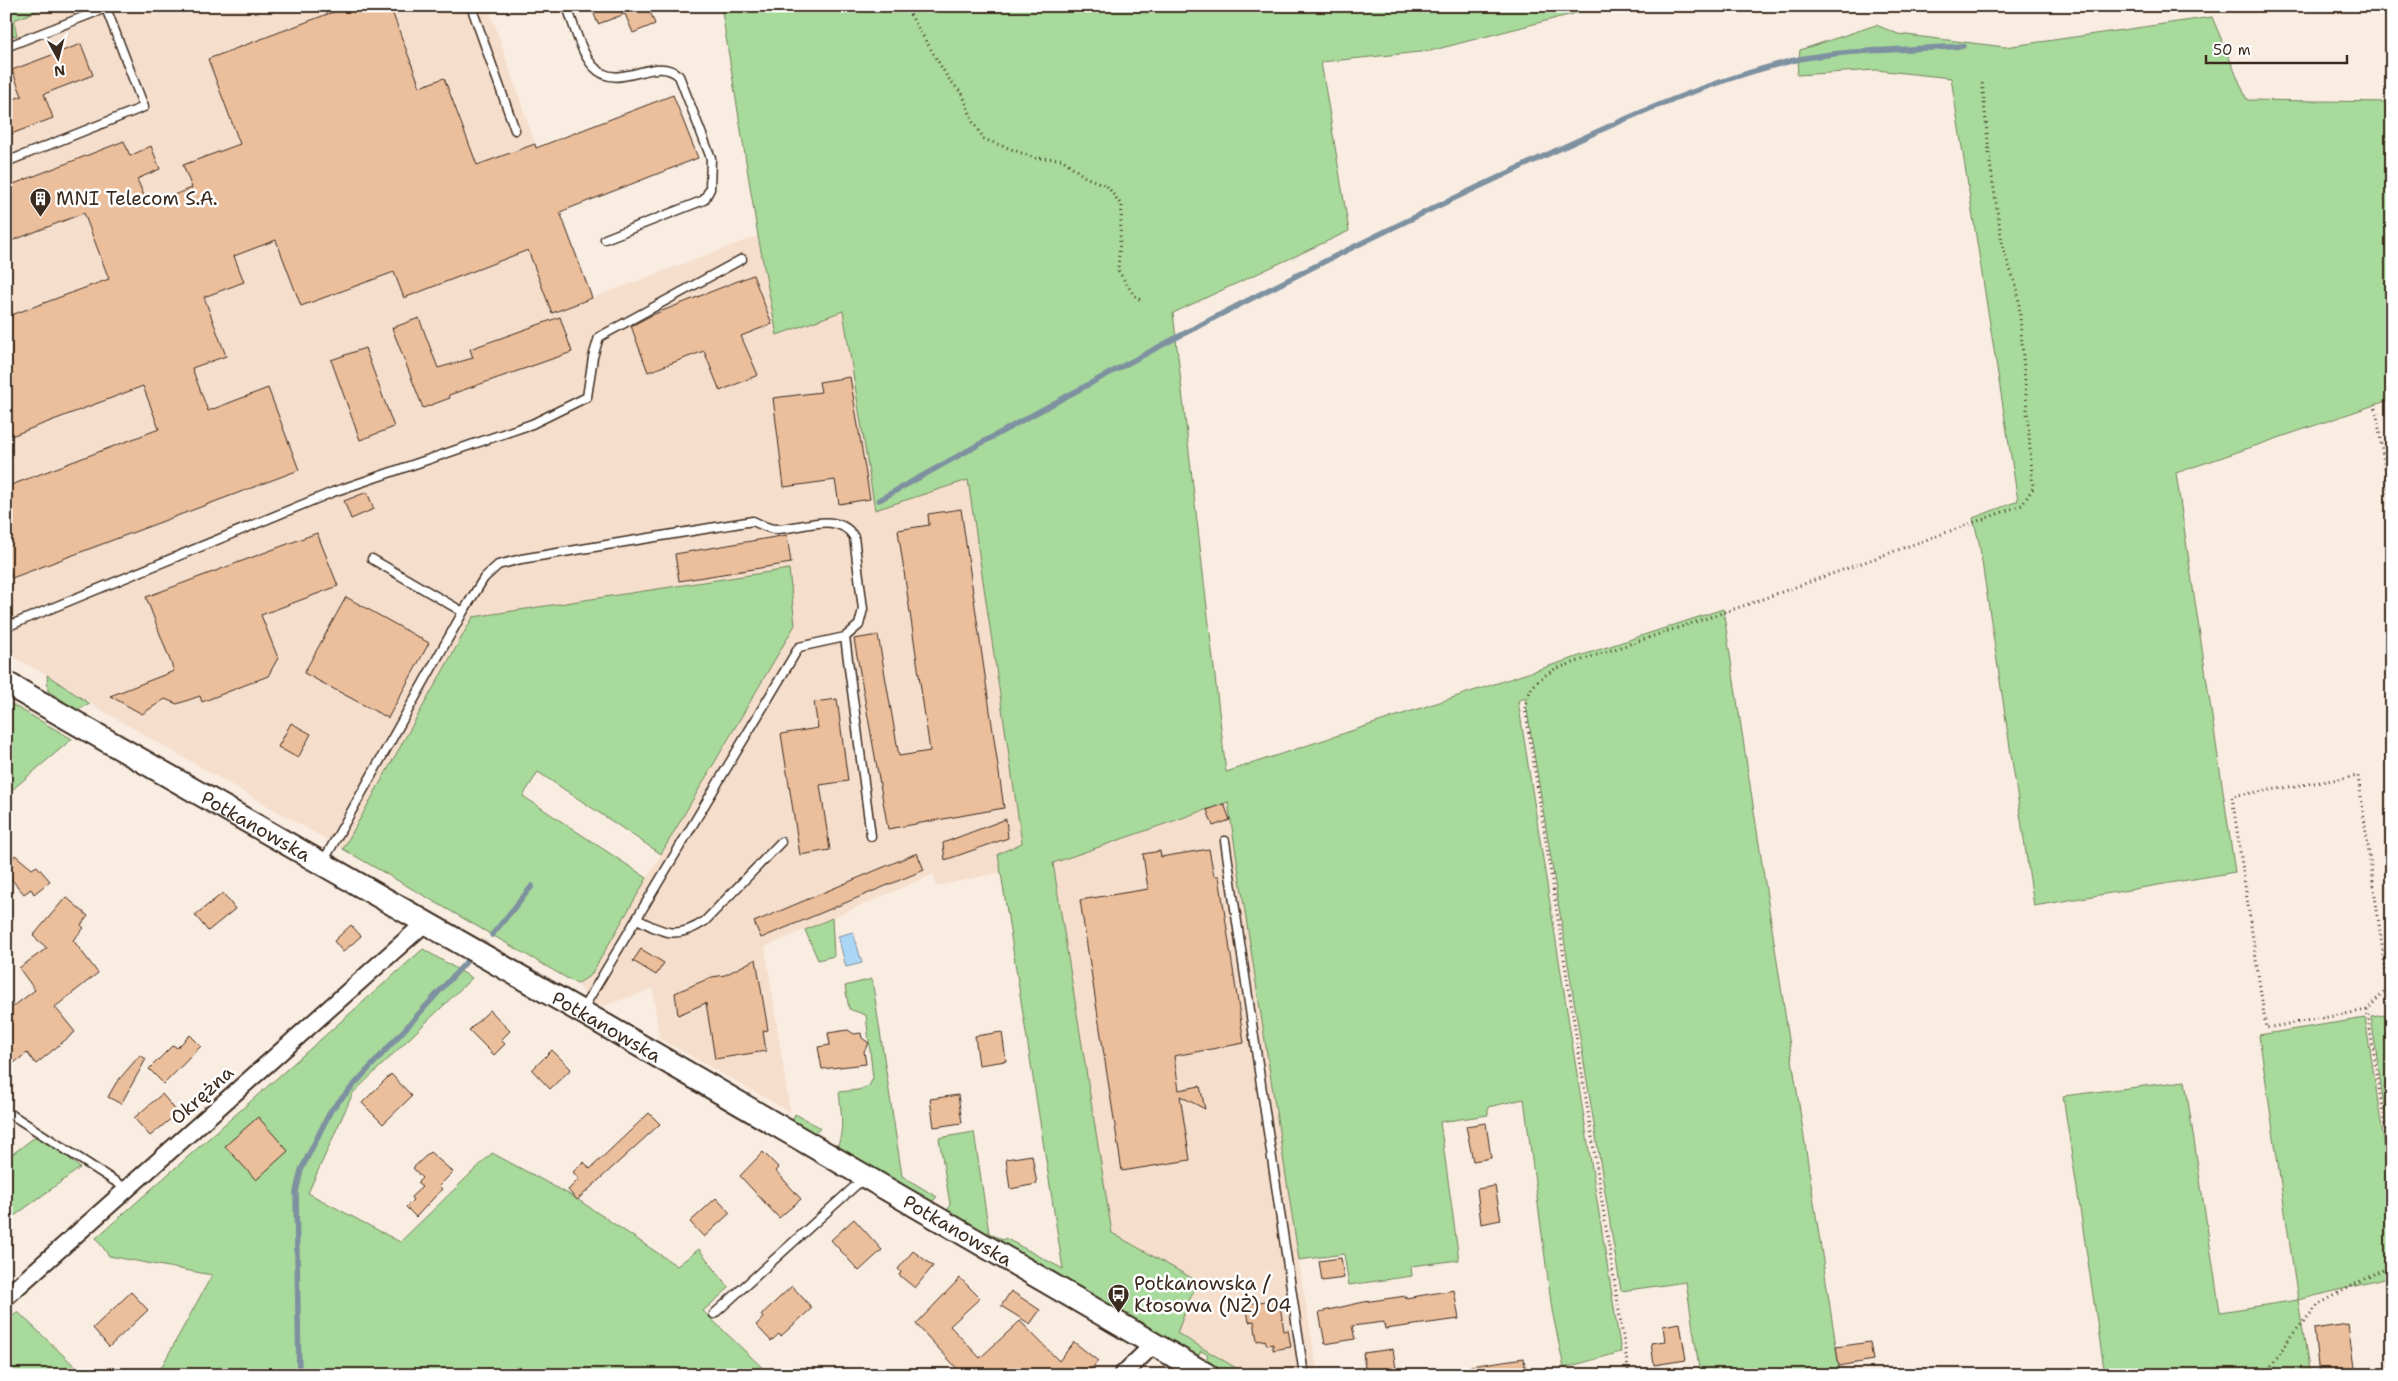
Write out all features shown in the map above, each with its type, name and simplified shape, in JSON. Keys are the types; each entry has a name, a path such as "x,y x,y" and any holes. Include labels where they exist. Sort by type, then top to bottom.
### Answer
{"street":[{"name":"Potkanowska","path":"6,683 581,1012 1207,1375"},
{"name":"Okrężna","path":"6,1297 425,923"},
{"path":"1122,1375 1154,1344"}],"lane":[{"path":"471,6 515,130"},
{"path":"567,6 587,59 599,72 618,77 664,68 671,70 678,76 712,158 710,189 704,200 605,240"},
{"path":"6,47 106,8 144,108 6,162"},
{"path":"6,627 333,492 532,424 587,397 593,357 599,337 742,259"},
{"path":"322,864 463,612 484,578 498,565 521,559 754,521 774,529 834,523 848,527 854,537 863,609 859,625 845,637 798,647 581,1012"},
{"path":"372,559 463,612"},
{"path":"845,637 872,836"},
{"path":"1225,841 1304,1375"},
{"path":"637,919 664,932 677,933 694,929 705,921 781,842"},
{"path":"6,1114 12,1115 127,1189"},
{"path":"714,1314 866,1177"}],"path":[{"path":"905,6 948,78 963,96 973,122 984,139 1035,158 1062,159 1085,177 1107,186 1122,206 1118,270 1133,294 1142,302"},
{"path":"1629,1375 1525,707 1528,694 1536,681 1556,669 1743,606 2022,505 2033,488 2018,291 2003,248 1990,163 1982,81"},
{"path":"2376,408 2392,517"},
{"path":"2358,776 2390,987 2367,1010 2266,1028 2232,796 2358,776"},
{"path":"2367,1010 2392,1172"},
{"path":"2268,1375 2268,1371 2291,1336 2319,1304 2392,1264"}],"shaded area":[{"path":"50,6 488,6 535,144 592,298 758,236 777,334 843,311 875,510 968,479 1022,843 998,854 1002,872 936,886 934,874 765,947 790,1112 659,1038 653,989 597,1008 577,984 591,974 795,625 473,617 343,849 77,696 47,675 6,653 6,22"},
{"path":"1228,802 1318,1375 1248,1375 1177,1333 1179,1327 1112,1233 1053,863"}],"green space":[{"path":"21,6 50,6 14,20 17,36 6,35 6,12"},
{"path":"721,6 1603,6 1430,51 1321,62 1349,231 1173,313 1226,772 1723,609 1840,1372 1815,1375 1700,1375 1686,1282 1621,1291 1525,698 1518,701 1621,1352 1564,1368 1552,1310 1524,1099 1488,1107 1488,1115 1440,1122 1459,1260 1411,1266 1412,1276 1349,1285 1344,1254 1299,1260 1228,802 1053,863 1112,1233 1197,1281 1177,1333 1248,1375 1229,1375 1205,1361 1208,1355 1201,1351 1197,1358 1065,1279 1063,1282 947,1212 950,1204 939,1138 974,1132 989,1233 1003,1240 1005,1238 1063,1269 998,854 1022,843 968,480 875,510 843,311 777,335 758,236"},
{"path":"2212,17 2247,100 2392,102 2392,399 2176,473 2235,872 2034,906 1979,542 1973,518 2018,501 1951,78 1876,70 1797,75 1800,50 1876,25 1898,34 2005,47"},
{"path":"789,569 795,625 661,854 538,772 523,796 647,878 591,975 577,984 343,849 473,617"},
{"path":"47,675 90,704 76,710 63,705 65,702 48,691"},
{"path":"6,701 72,739 6,795"},
{"path":"832,918 834,956 818,960 805,930"},
{"path":"423,949 472,978 353,1093 308,1193 400,1242 492,1153 574,1197 677,1266 699,1249 729,1288 703,1311 770,1375 157,1375 212,1275 109,1256 96,1238"},
{"path":"872,979 902,1176 937,1197 930,1204 836,1150 841,1136 839,1092 858,1090 869,1086 873,1078 866,1015 849,1009 845,986"},
{"path":"2392,1014 2392,1161 2371,1017"},
{"path":"2365,1018 2392,1193 2392,1277 2298,1300 2259,1035"},
{"path":"2185,1081 2220,1312 2298,1300 2310,1375 2105,1375 2063,1096"},
{"path":"795,1114 821,1128 812,1135 791,1124"},
{"path":"35,1137 62,1152 80,1168 6,1222 6,1159"},
{"path":"18,1312 84,1375 6,1375 6,1321"}],"water":[{"path":"853,932 862,963 846,967 838,936"}],"building":[{"path":"349,6 390,6 420,87 444,78 477,165 535,144 536,148 673,95 698,158 560,212 592,298 552,313 528,250 404,298 394,272 301,306 276,240 234,256 244,282 204,297 226,356 192,368 208,411 268,388 299,470 12,578 10,573 6,574 6,487 159,429 143,386 6,438 6,317 109,279 84,213 6,243 6,187 124,141 130,156 151,146 160,169 137,179 148,205 192,188 183,165 240,144 208,59"},
{"path":"591,6 648,6 655,24 633,33 625,14 598,24"},
{"path":"81,44 93,75 44,94 53,118 6,136 6,102 22,96 12,70"},
{"path":"753,275 772,324 741,336 758,375 720,391 704,351 648,372 631,326 652,315"},
{"path":"560,317 572,352 449,395 450,398 423,408 392,328 419,318 438,368 473,358 470,349"},
{"path":"365,348 394,427 360,440 331,360"},
{"path":"850,377 870,499 839,504 835,480 784,487 773,398 821,392 819,382"},
{"path":"367,492 374,509 351,519 344,501"},
{"path":"961,509 1004,808 888,829 854,639 878,635 899,756 930,751 898,530 929,525 928,514"},
{"path":"317,533 338,586 261,615 278,658 268,676 202,702 200,696 177,704 165,699 142,714 110,696 174,671 146,597"},
{"path":"787,535 791,563 679,581 675,554"},
{"path":"346,597 429,643 388,718 304,673"},
{"path":"837,699 848,781 820,785 830,850 800,855 781,734 818,728 814,702"},
{"path":"291,723 311,734 298,758 278,747"},
{"path":"1224,804 1230,820 1213,826 1207,810"},
{"path":"1006,819 1008,838 945,860 943,843"},
{"path":"1209,849 1214,876 1219,876 1244,1043 1174,1056 1179,1090 1200,1086 1205,1109 1180,1096 1190,1160 1122,1171 1080,900 1148,889 1143,854 1160,851 1161,857"},
{"path":"917,853 924,870 761,938 754,922"},
{"path":"15,855 32,869 37,866 50,881 34,894 31,889 24,894 6,873 6,866"},
{"path":"223,893 235,909 208,931 195,915"},
{"path":"66,897 88,916 81,925 84,928 73,940 98,973 55,1007 75,1032 36,1064 27,1053 6,1069 6,1012 35,990 19,968 47,948 33,936"},
{"path":"351,925 361,936 343,952 334,941"},
{"path":"641,949 664,963 656,975 633,961"},
{"path":"756,959 768,1030 763,1031 766,1051 715,1059 706,1003 678,1015 675,993 712,977 725,975"},
{"path":"490,1010 510,1031 501,1040 505,1044 494,1055 469,1030"},
{"path":"848,1030 854,1034 861,1033 862,1038 869,1043 864,1051 866,1064 822,1069 818,1047 830,1045 828,1033"},
{"path":"1002,1032 1006,1061 979,1065 975,1036"},
{"path":"190,1035 201,1046 164,1084 149,1069 173,1045 177,1048"},
{"path":"552,1050 571,1069 550,1089 532,1070"},
{"path":"140,1055 146,1059 121,1104 108,1097 116,1083"},
{"path":"391,1074 412,1096 383,1124 362,1103"},
{"path":"162,1094 178,1113 150,1136 134,1118"},
{"path":"958,1095 962,1123 934,1127 930,1099"},
{"path":"649,1113 660,1124 577,1200 568,1190 579,1179 573,1172 584,1162 590,1169"},
{"path":"258,1117 288,1151 256,1180 225,1146"},
{"path":"1486,1123 1491,1158 1473,1161 1466,1126"},
{"path":"430,1152 453,1172 439,1186 442,1189 416,1217 406,1207 413,1200 411,1197 422,1187 417,1183 422,1178 413,1168"},
{"path":"763,1152 779,1168 776,1171 801,1199 779,1218 740,1176"},
{"path":"1032,1155 1037,1184 1010,1189 1006,1159"},
{"path":"1495,1186 1501,1220 1481,1224 1477,1189"},
{"path":"716,1198 730,1213 704,1237 690,1222"},
{"path":"854,1219 882,1250 859,1271 831,1240"},
{"path":"913,1251 933,1266 915,1288 899,1275 901,1272 898,1269"},
{"path":"1341,1258 1344,1278 1322,1281 1319,1261"},
{"path":"960,1278 980,1298 950,1326 980,1358 1020,1321 1059,1361 1074,1342 1098,1361 1086,1375 963,1375 916,1324"},
{"path":"792,1286 812,1308 781,1336 779,1334 771,1341 756,1325 763,1318 761,1315"},
{"path":"1454,1290 1459,1319 1385,1329 1384,1322 1352,1326 1355,1339 1325,1344 1319,1312 1364,1302 1406,1296 1406,1298"},
{"path":"1011,1291 1040,1310 1030,1324 1001,1306"},
{"path":"131,1292 148,1310 109,1347 93,1328"},
{"path":"1279,1299 1284,1331 1288,1330 1291,1347 1273,1350 1273,1344 1267,1345 1265,1340 1257,1341 1254,1321 1249,1322 1246,1304"},
{"path":"1680,1323 1686,1360 1654,1365 1651,1343 1665,1341 1663,1326"},
{"path":"2348,1324 2355,1375 2319,1375 2314,1329"},
{"path":"1870,1342 1873,1360 1839,1366 1836,1347"},
{"path":"1393,1349 1397,1375 1366,1375 1363,1353"},
{"path":"1524,1358 1526,1375 1471,1375 1470,1366"}],"waterway":[{"path":"879,500 1026,418 1250,299 1400,224 1630,117 1709,86 1791,61 1854,52 1963,46"},
{"path":"492,935 532,886"},
{"path":"299,1375 296,1192 301,1170 331,1110 468,960"}],"place":[{"name":"MNI Telecom S.A.","path":"40,217"},
{"name":"Potkanowska / Kłosowa (NŻ) 04","path":"1118,1313"}]}
